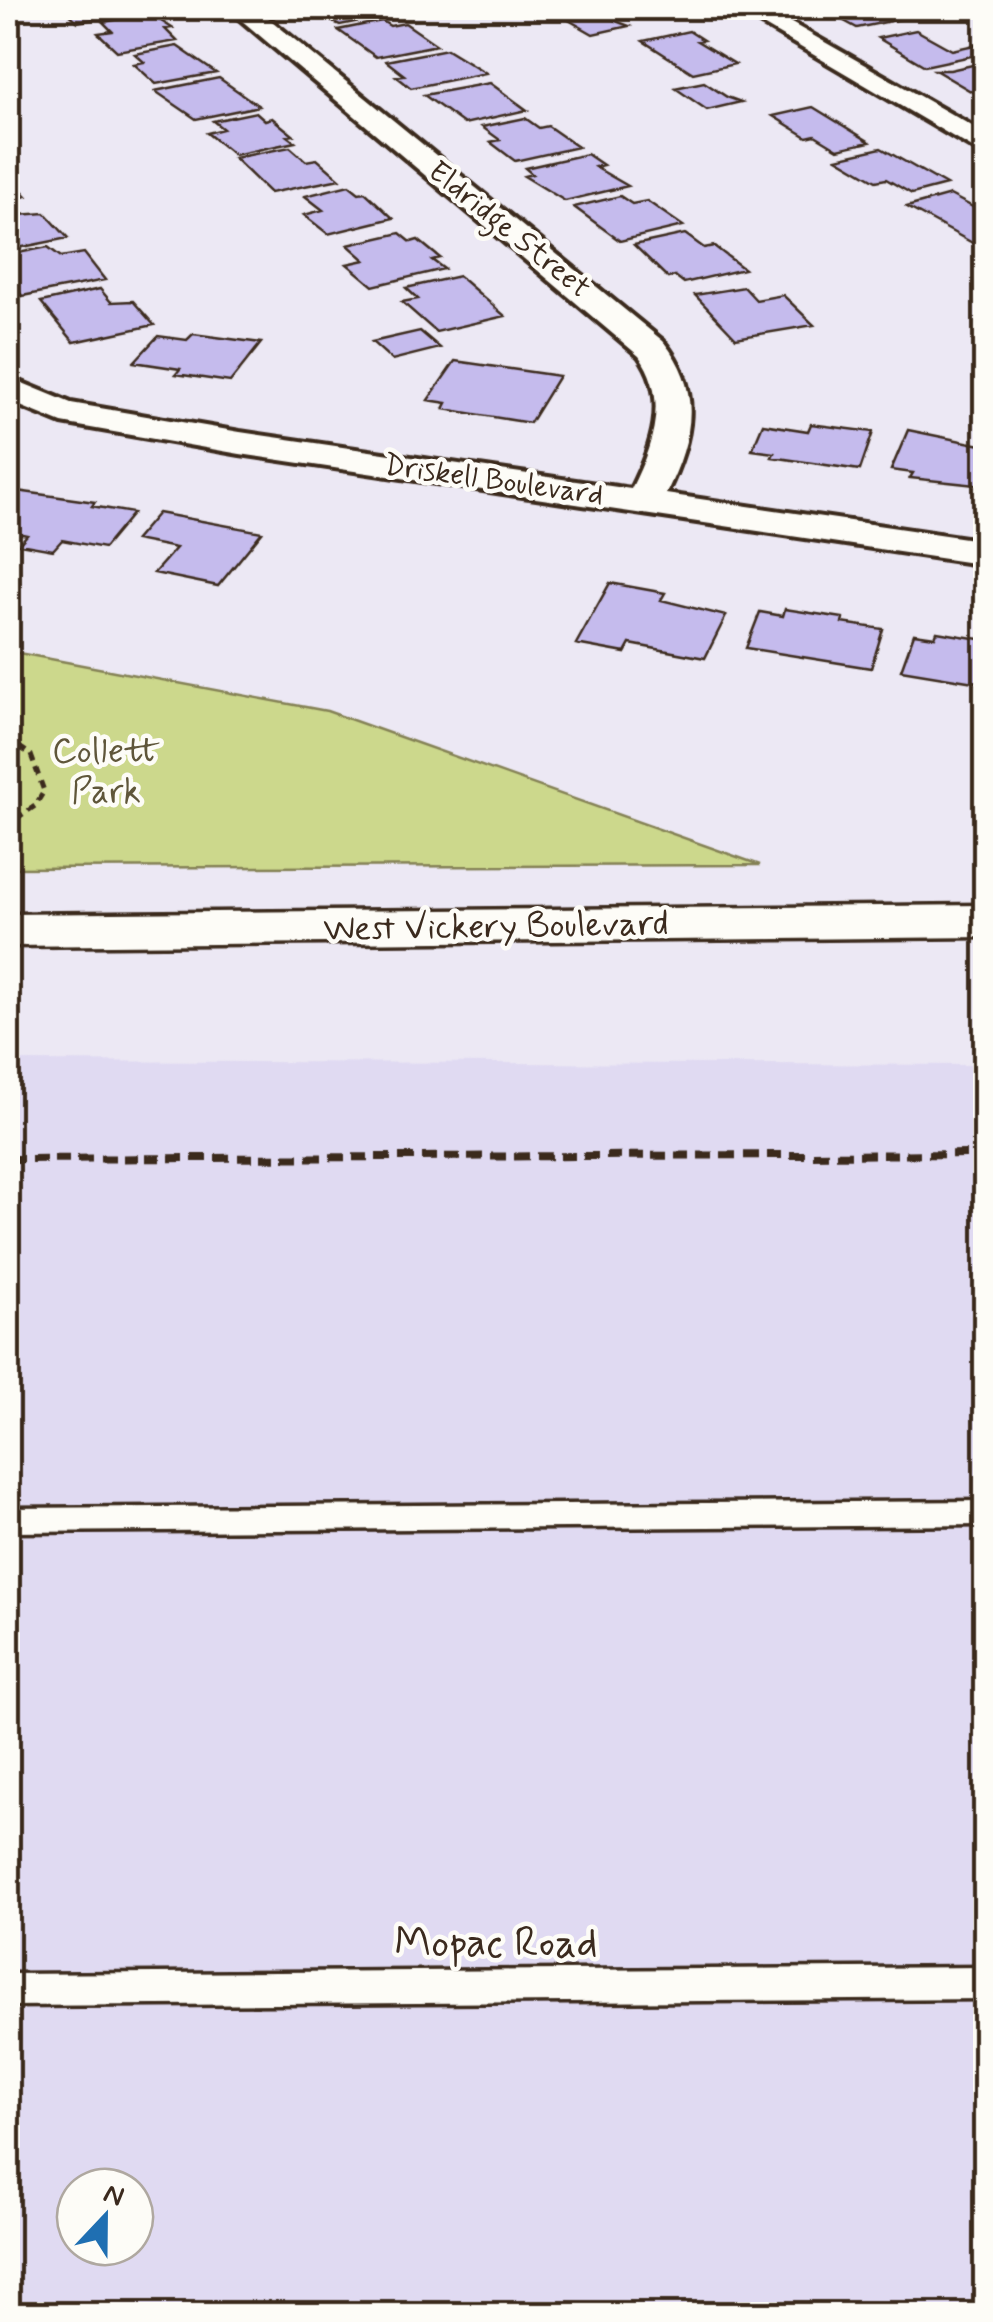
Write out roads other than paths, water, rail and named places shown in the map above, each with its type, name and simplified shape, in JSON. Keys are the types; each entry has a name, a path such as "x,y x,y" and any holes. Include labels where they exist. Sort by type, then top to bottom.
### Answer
{"main road":[{"name":"West Vickery Boulevard","path":"8,930 986,921"}],"street":[{"name":"Eldridge Street","path":"240,8 616,316 660,360 676,406 671,446 644,500"},
{"path":"747,8 986,147"},
{"name":"Driskell Boulevard","path":"8,388 62,412 986,553"}],"lane":[{"path":"8,1520 986,1513"},
{"name":"Mopac Road","path":"8,1990 986,1982"}],"railway":[{"path":"8,1159 986,1154"}],"park label":[{"name":"Collett Park","path":"106,770"}]}
